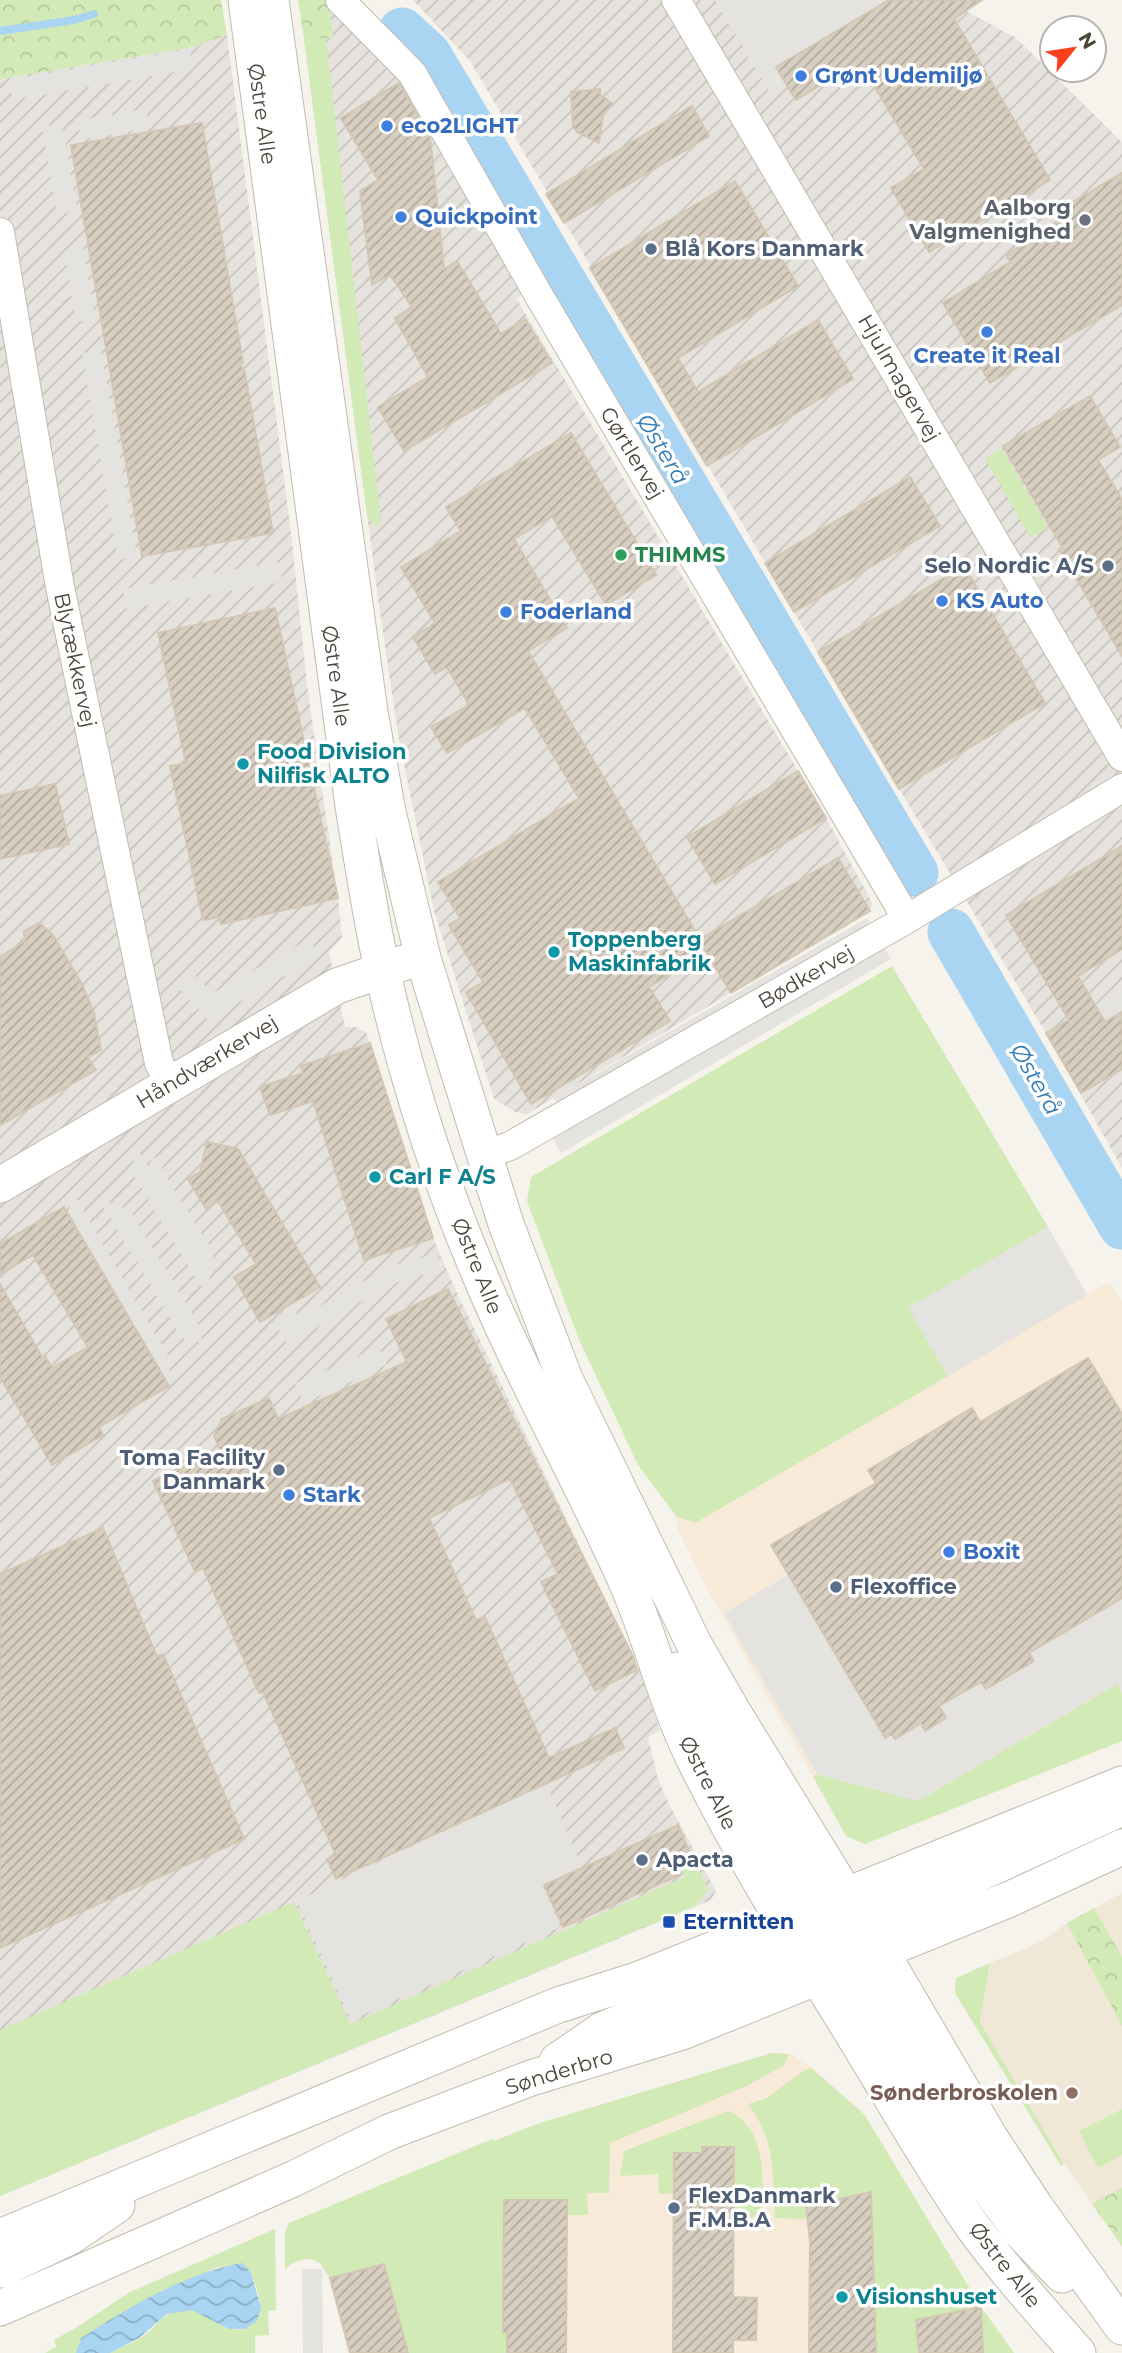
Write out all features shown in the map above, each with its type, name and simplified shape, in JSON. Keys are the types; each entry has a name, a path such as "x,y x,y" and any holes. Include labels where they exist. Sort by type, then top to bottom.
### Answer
{"street":[{"name":"Østre Alle","path":"246,0 354,806 382,969 399,1039 429,1138 475,1265 504,1331 625,1578 799,1880 833,1935 991,2139 1035,2206 1122,2327"},
{"name":"Østre Alle","path":"271,0 370,712 388,812 423,958 528,1289 565,1379 694,1644 827,1863 833,1935 847,2025 931,2164 973,2227 1039,2309 1079,2353"},
{"name":"Gørtlervej","path":"340,0 412,74 907,919"},
{"name":"Hjulmagervej","path":"676,0 1122,757"},
{"name":"Blytækkervej","path":"0,232 60,587 159,1063 170,1084"},
{"name":"Bødkervej","path":"484,1155 510,1146 907,919 1122,788"},
{"name":"Håndværkervej","path":"0,1185 337,986 382,969 423,958"},
{"name":"Sønderbro","path":"0,2308 293,2179 389,2132 531,2078 660,2040 833,1935 1122,1783"},
{"path":"1122,1808 966,1880 833,1935 947,2127 993,2194 1019,2230 1122,2339"},
{"name":"Sønderbro","path":"0,2237 558,2006 637,1980 1050,1882 1122,1847"},
{"path":"0,2270 70,2237 178,2164"},
{"path":"1039,2309 1061,2353"}],"shaded area":[{"path":"413,0 958,0 966,11 1016,38 1038,60 1038,84 1063,84 1122,142 1122,1168 1046,1033 847,702 470,61"},
{"path":"715,0 879,0 881,3 777,68 787,86 772,96"},
{"path":"330,3 397,71 527,292 516,298 826,818 873,904 870,910 862,915 527,1114 515,1112 494,1099 434,911 398,734 304,39 332,38"},
{"path":"227,35 291,533 308,693 338,898 342,938 329,952 345,1027 355,1027 366,1032 433,1238 639,1669 660,1731 648,1737 658,1779 716,1891 711,1900 0,2196 0,79 193,47"},
{"path":"190,49 193,69 12,100 9,80"},
{"path":"146,109 149,128 81,139 78,121"},
{"path":"62,124 77,211 57,215 42,127"},
{"path":"83,248 95,319 76,322 64,251"},
{"path":"101,350 137,557 118,560 82,353"},
{"path":"279,562 282,582 126,609 123,589"},
{"path":"867,918 875,931 562,1111 554,1098"},
{"path":"309,939 321,955 208,1020 179,988 188,969 213,993"},
{"path":"883,945 891,959 561,1153 553,1139"},
{"path":"1122,989 1122,1012 1105,1022 1095,1005"},
{"path":"137,1149 149,1168 153,1155 214,1253 206,1295 131,1171"},
{"path":"73,1193 172,1363 166,1382 68,1214"},
{"path":"99,1199 130,1210 203,1332 201,1343 182,1338"},
{"path":"1048,1227 1087,1294 1110,1282 1122,1302 1122,1741 865,1844 846,1836 705,1585 677,1528 676,1516 695,1522 947,1376"},
{"path":"1048,1227 1087,1295 948,1376 908,1308"},
{"path":"437,1253 444,1269 391,1284 288,1345 273,1321 294,1309 299,1318 389,1267"},
{"path":"379,1347 387,1365 304,1403 295,1384"},
{"path":"789,1574 886,1738 1122,1598 1122,1693 1116,1684 918,1801 817,1774 724,1613"},
{"path":"546,1783 582,1868 543,1886 560,1927 351,2020 297,1901"},
{"name":"Sønderbroskolen","path":"1122,1893 1122,2246 1064,2164 980,2022 990,1963 1038,1943 1067,1923"},
{"path":"772,2053 789,2054 804,2061 864,2114 981,2307 1014,2353 507,2353 507,2332 488,2333 540,2123"},
{"path":"302,2269 322,2269 323,2353 303,2353"}],"green space":[{"path":"0,0 221,0 227,35 193,47 0,79"},
{"path":"298,0 329,0 333,38 304,39"},
{"path":"326,38 381,522 376,527 367,515 304,39"},
{"path":"1002,449 1048,528 1031,538 985,459"},
{"path":"892,966 1048,1227 909,1308 948,1376 695,1523 676,1516 638,1465 580,1342 527,1201 531,1177"},
{"path":"1117,1684 1122,1693 1122,1741 865,1844 846,1836 813,1776 817,1774 918,1801"},
{"path":"696,1863 708,1890 695,1906 0,2196 0,2030 294,1902 350,2024 685,1877 682,1869"},
{"path":"1094,1908 1122,1957 1122,2026 1067,1923"},
{"path":"990,1963 980,2022 1064,2164 1061,2166 955,1993 956,1978"},
{"path":"772,2053 789,2054 784,2065 747,2086 610,2143 609,2193 587,2193 588,2215 567,2215 503,2331 507,2332 507,2353 408,2353 383,2264 330,2278 320,2264 310,2259 296,2262 285,2270 285,2232 289,2223 492,2139 494,2141 540,2123"},
{"path":"811,2068 864,2114 981,2307 917,2320 919,2353 876,2353 871,2193 807,2206 808,2219 775,2218 773,2173 768,2145 764,2131 748,2104 767,2098"},
{"path":"1122,2109 1122,2155 1098,2168 1079,2131"},
{"path":"728,2111 741,2119 751,2130 757,2143 762,2173 763,2218 734,2217 734,2147 702,2147 702,2153 674,2193 659,2194 658,2174 620,2176 624,2151"},
{"path":"1122,2188 1122,2246 1092,2204"},
{"path":"275,2229 276,2310 268,2311 269,2335 255,2336 255,2353 110,2353 139,2339 166,2316 179,2311 197,2311 236,2330 253,2323 260,2313 260,2306 251,2273 218,2267 192,2279 76,2353 45,2353 56,2347 54,2340 130,2292"},
{"path":"981,2307 1014,2353 983,2353"}],"water":[{"path":"243,2263 251,2273 261,2307 257,2321 245,2329 229,2329 192,2310 167,2314 139,2338 110,2353 76,2353 81,2338 138,2303 200,2275"}],"building":[{"path":"889,0 982,0 954,19 1050,180 929,252 891,188 924,169 865,71 846,83 840,73 796,100 776,67"},
{"path":"399,83 430,137 444,269 457,261 501,334 525,319 552,363 404,451 378,407 428,377 395,318 412,307 390,275 372,285 360,191 378,180 341,118"},
{"path":"600,89 600,95 612,103 603,115 599,143 577,132 573,126 571,92"},
{"path":"692,106 709,136 564,223 546,194"},
{"path":"202,123 243,363 240,364 245,373 273,533 142,556 71,145"},
{"path":"1122,173 1122,305 990,383 943,303 1010,262 1006,255 1061,221 1056,212"},
{"path":"735,181 798,286 678,358 698,392 818,320 853,379 707,466 590,268"},
{"path":"1090,396 1120,447 1098,460 1122,499 1122,656 1003,446"},
{"path":"571,433 656,575 606,605 552,516 514,539 567,628 528,651 700,939 838,858 870,911 731,993 706,952 649,987 670,1021 531,1104 466,992 483,982 449,925 460,918 438,882 579,798 525,708 447,753 431,727 469,705 447,667 435,674 413,637 435,623 401,567 461,531 446,507"},
{"path":"910,477 940,526 794,612 765,563"},
{"path":"964,566 1045,703 899,789 818,652"},
{"name":"Food Division Nilfisk ALTO","path":"275,608 338,898 221,924 219,917 203,920 170,766 186,763 158,633"},
{"path":"798,771 826,818 715,884 687,837"},
{"path":"55,784 69,844 0,859 0,796"},
{"path":"1122,846 1122,949 1078,976 1105,1022 1122,1012 1122,1069 1081,1093 1046,1033 1069,1020 1006,915"},
{"path":"39,923 53,935 82,984 94,1013 101,1050 88,1057 96,1070 0,1125 0,957 25,941 24,931"},
{"name":"Carl F A/S","path":"370,1043 433,1238 364,1260 313,1101 270,1115 260,1087 303,1073 301,1066"},
{"path":"207,1142 238,1149 320,1287 260,1322 234,1277 256,1264 218,1201 206,1209 188,1179 200,1172"},
{"path":"64,1207 169,1386 99,1427 103,1435 52,1465 0,1377 0,1284 42,1357 45,1356 52,1368 88,1347 33,1255 0,1274 0,1244"},
{"name":"Stark","path":"448,1289 633,1656 637,1670 595,1691 541,1582 558,1574 510,1479 429,1518 476,1620 485,1617 549,1758 615,1728 624,1748 336,1879 327,1859 336,1855 263,1692 259,1693 203,1568 195,1572 153,1481 220,1449 214,1436 222,1419 269,1398 278,1419 407,1362 386,1319"},
{"name":"Boxit","path":"1088,1358 1122,1414 1122,1598 1029,1653 1034,1661 986,1689 981,1682 939,1706 946,1718 925,1731 921,1723 895,1739 892,1734 885,1738 771,1545 876,1483 868,1470 972,1408 980,1422"},
{"path":"103,1528 157,1657 163,1654 244,1839 0,1948 0,1574"},
{"path":"678,1825 692,1858 676,1865 680,1875 563,1927 544,1885"},
{"path":"702,2147 734,2147 733,2297 757,2298 756,2340 733,2340 733,2353 673,2353 674,2153 702,2153"},
{"name":"Visionshuset","path":"871,2192 876,2353 809,2353 810,2241 806,2206"},
{"path":"504,2200 567,2200 566,2353 507,2353 507,2332 503,2332"},
{"path":"384,2264 408,2353 350,2353 330,2278"},
{"name":"Visionshuset","path":"981,2307 983,2353 919,2353 916,2320"}],"waterway":[{"path":"0,31 74,20 94,14"},
{"name":"Østerå","path":"402,31 428,55 915,873"},
{"name":"Østerå","path":"951,932 1122,1226"}],"place":[{"name":"Grønt Udemiljø","path":"801,76"},
{"name":"eco2LIGHT","path":"387,126"},
{"name":"Quickpoint","path":"401,217"},
{"name":"Aalborg Valgmenighed","path":"1085,220"},
{"name":"Blå Kors Danmark","path":"651,249"},
{"name":"Create it Real","path":"987,332"},
{"name":"THIMMS","path":"621,555"},
{"name":"Selo Nordic A/S","path":"1108,566"},
{"name":"KS Auto","path":"942,601"},
{"name":"Foderland","path":"506,612"},
{"name":"Food Division Nilfisk ALTO","path":"243,764"},
{"name":"Toppenberg Maskinfabrik","path":"554,952"},
{"name":"Carl F A/S","path":"375,1177"},
{"name":"Toma Facility Danmark","path":"279,1470"},
{"name":"Stark","path":"289,1495"},
{"name":"Boxit","path":"949,1552"},
{"name":"Flexoffice","path":"836,1587"},
{"name":"Apacta","path":"642,1860"},
{"name":"Eternitten","path":"669,1922"},
{"name":"Sønderbroskolen","path":"1072,2093"},
{"name":"FlexDanmark F.M.B.A","path":"674,2208"},
{"name":"Visionshuset","path":"842,2297"}]}
